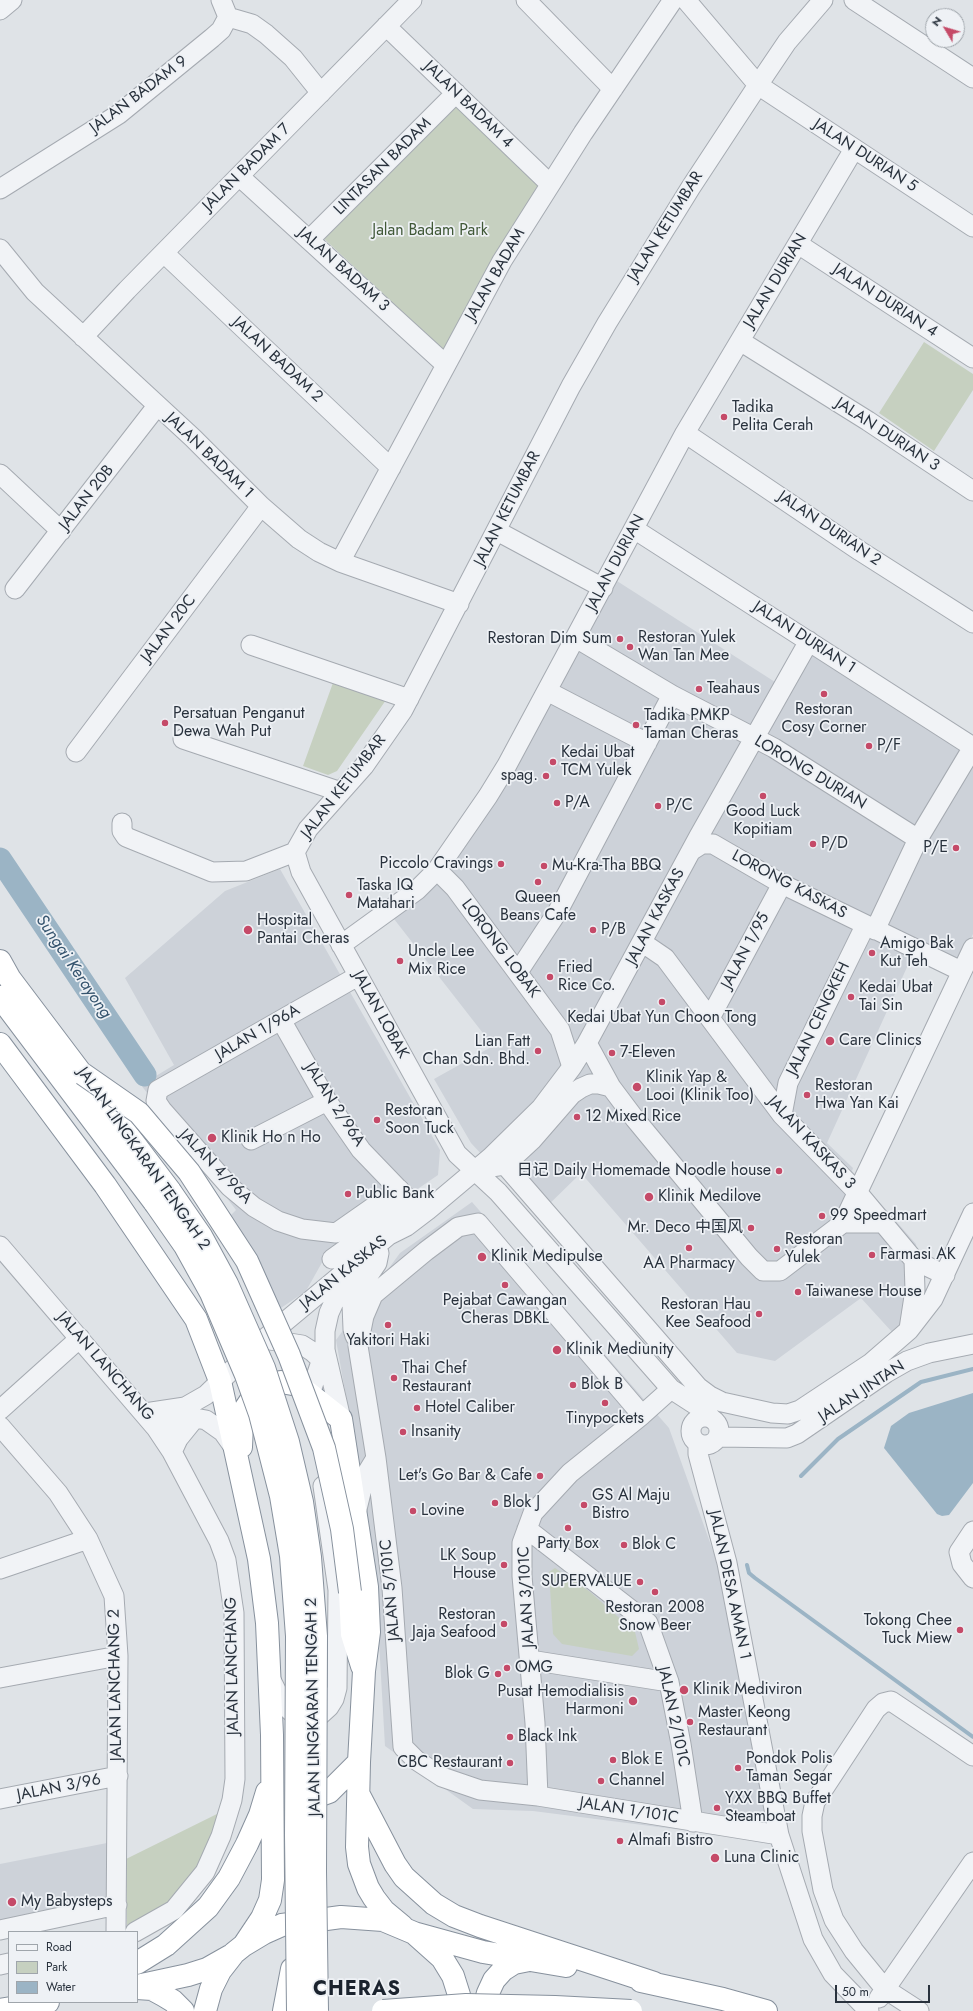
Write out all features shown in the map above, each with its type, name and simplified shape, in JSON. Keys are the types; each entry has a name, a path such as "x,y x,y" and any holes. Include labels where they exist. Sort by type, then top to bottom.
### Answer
{"highway":[{"name":"JALAN LINGKARAN TENGAH 2","path":"0,961 10,979 83,1074 201,1236 227,1284 264,1368 288,1442 302,1502 310,1557 316,1636 315,1871 317,2011"},
{"name":"JALAN LINGKARAN TENGAH 2","path":"0,997 155,1203 185,1246 211,1293 246,1375 260,1414 281,1496 291,1556 297,1636 296,1835 298,2011"},
{"path":"0,1044 105,1185 196,1319 220,1381 259,1559 267,1623 272,1735 273,1880 270,1900 262,1918 239,1949 220,1971 214,1983 205,2011"},
{"path":"83,1074 139,1113 189,1172 247,1261 288,1355 324,1448 342,1529 350,1592 352,1634 364,1671"},
{"path":"237,1458 242,1424 246,1409 255,1394 266,1385 281,1382 298,1385 341,1419 357,1509 368,1587 369,1632 364,1671 359,1762 357,1847 362,1877 374,1898 384,1911 442,1958 453,1976 459,1995 461,2011"},
{"path":"272,1735 278,1764 284,1779 291,1788 309,1797 330,1792 359,1762"},
{"path":"138,1962 166,1945 188,1926 212,1901 229,1878 247,1844 260,1814 272,1775"},
{"path":"359,1794 394,1864 409,1882 434,1904 454,1916 480,1926 654,1983"},
{"path":"138,1987 207,1969 264,1933 282,1925 309,1920 356,1917 383,1920 408,1930 483,1952 654,1983 724,1999 766,2011"},
{"path":"284,2011 297,1942"},
{"path":"486,2011 485,2004 488,1992 494,1980 503,1970 514,1963 532,1960"},
{"path":"138,1987 152,1989 173,2001 183,2011"},
{"path":"0,2010 42,2003"},
{"path":"383,2011 466,2006 562,2007 631,2011"}],"street":[{"path":"0,10 12,0"},
{"name":"JALAN BADAM 7","path":"84,337 164,253 412,0"},
{"path":"526,0 612,89"},
{"name":"JALAN BADAM","path":"340,562 502,261 550,184 672,0"},
{"name":"JALAN DURIAN 5","path":"686,0 758,86 973,227"},
{"name":"JALAN KETUMBAR","path":"122,823 122,831 126,837 212,872 246,871 295,852 308,829 364,766 409,699 497,531 570,386 607,323 691,187 758,86 788,42 823,0"},
{"path":"854,0 973,78"},
{"path":"231,13 252,24 293,58 321,93"},
{"name":"JALAN BADAM 9","path":"0,189 119,114 221,30 231,13"},
{"name":"JALAN BADAM 4","path":"386,26 550,184"},
{"name":"LINTASAN BADAM","path":"309,240 456,93"},
{"name":"JALAN DURIAN","path":"341,945 411,895 437,870 488,796 576,638 685,433 854,149"},
{"name":"JALAN BADAM 3","path":"239,176 446,364"},
{"name":"JALAN DURIAN 4","path":"798,244 973,358"},
{"name":"JALAN BADAM 1","path":"0,249 35,292 193,438 261,506 298,539 319,552 340,562 459,604"},
{"name":"JALAN BADAM 2","path":"164,253 391,468"},
{"name":"JALAN DURIAN 3","path":"740,341 868,421 973,491"},
{"name":"JALAN 20B","path":"15,589 157,406"},
{"name":"JALAN DURIAN 2","path":"685,433 860,551 973,623"},
{"path":"0,474 61,531"},
{"name":"JALAN 20C","path":"76,752 261,506"},
{"name":"JALAN DURIAN 1","path":"634,529 973,747"},
{"path":"497,531 603,588"},
{"name":"LORONG DURIAN","path":"576,638 672,695 753,739 774,748 918,839"},
{"name":"JALAN KASKAS","path":"151,1420 185,1407 206,1395 263,1340 389,1236 407,1226 428,1210 474,1171 541,1108 572,1067 587,1043 643,943 708,820 809,641"},
{"path":"251,645 409,699"},
{"path":"547,691 647,743"},
{"path":"518,972 558,911 672,695"},
{"path":"183,739 341,792"},
{"name":"JALAN CENGKEH","path":"782,1115 788,1083 918,839 973,747"},
{"name":"LORONG KASKAS","path":"708,820 713,844"},
{"name":"LORONG KASKAS","path":"691,851 702,844 713,844 782,884 961,971"},
{"name":"JALAN LOBAK","path":"295,852 301,872 457,1154 474,1171"},
{"name":"LORONG LOBAK","path":"437,870 455,888 560,1030 572,1067"},
{"name":"JALAN 1/95","path":"710,1018 782,884"},
{"name":"JALAN KASKAS 3","path":"643,943 665,958 782,1115 858,1193 914,1260 945,1275"},
{"path":"587,1043 611,1086 663,1155 749,1257 763,1271 780,1271 843,1223 973,948"},
{"name":"JALAN 1/96A","path":"158,1090 358,976"},
{"name":"JALAN 2/96A","path":"281,1020 327,1101 361,1150 405,1195"},
{"name":"LORONG LOBAK","path":"560,1030 587,1043"},
{"path":"611,1086 590,1084 572,1094 532,1140 505,1165 698,1387 710,1396 722,1402 772,1413 788,1414 800,1410 871,1363 909,1330 933,1299 973,1213"},
{"name":"JALAN 4/96A","path":"158,1090 156,1101 162,1110 211,1168 230,1187 254,1207 278,1221 302,1228 336,1233"},
{"path":"251,1140 327,1101"},
{"name":"JALAN KASKAS","path":"474,1171 505,1165"},
{"path":"474,1171 498,1192 671,1389 694,1437 707,1445 715,1441 715,1426 705,1411 671,1389"},
{"path":"314,1297 332,1259 336,1233 405,1195"},
{"path":"405,1195 428,1210"},
{"path":"332,1259 405,1195"},
{"name":"JALAN 5/101C","path":"358,1346 364,1316 373,1295 426,1251 458,1227 478,1223 642,1415"},
{"path":"843,1223 882,1223"},
{"path":"341,1419 326,1359 327,1321 334,1302 353,1277 407,1226"},
{"name":"JALAN LANCHANG","path":"0,1246 151,1420 172,1452 219,1541 226,1560 234,1613 235,1779 232,1800 221,1836 205,1872 174,1910 137,1931"},
{"name":"JALAN 5/101C","path":"379,1253 377,1263 360,1288 352,1304 353,1329 358,1346 376,1458 392,1588 403,1747 416,1760 442,1777 480,1790"},
{"path":"909,1330 915,1290 914,1260"},
{"path":"0,1410 80,1338"},
{"path":"263,1340 302,1345 326,1359"},
{"name":"JALAN JINTAN","path":"715,1426 752,1429 776,1439 787,1438 797,1434 886,1373 907,1361 929,1353 973,1344"},
{"path":"269,1677 288,1710 298,1718 307,1720 318,1717 329,1707 337,1688 338,1590 310,1394 326,1359"},
{"name":"JALAN 3/101C","path":"538,1796 530,1660 522,1576 522,1543 533,1513 570,1473 642,1415 671,1389"},
{"path":"694,1437 694,1422 698,1419 703,1417 715,1426"},
{"path":"172,1452 178,1439 195,1418"},
{"path":"151,1420 171,1422 195,1418 206,1420 223,1432 237,1458"},
{"name":"JALAN LANCHANG 2","path":"0,1426 58,1493 88,1539 114,1596 118,1656 116,1931"},
{"name":"JALAN DESA AMAN 1","path":"694,1437 727,1563 778,1835 813,1939 833,1974 870,2011"},
{"path":"357,1509 365,1476 376,1458"},
{"name":"JALAN 2/101C","path":"527,1529 648,1624 669,1682 681,1744 693,1822"},
{"path":"967,1571 959,1552 973,1531"},
{"path":"0,1569 88,1539"},
{"path":"0,1678 118,1656"},
{"path":"530,1660 669,1682"},
{"path":"919,2011 885,1989 854,1951 834,1920 823,1890 812,1831 812,1816 815,1802 876,1709 883,1703 891,1701 973,1756"},
{"name":"JALAN 3/96","path":"0,1799 118,1776"},
{"name":"JALAN 1/101C","path":"480,1790 538,1796 778,1835"},
{"path":"870,2011 973,1862"},
{"path":"0,1930 116,1906"}],"shaded area":[{"path":"606,574 786,689 811,647 973,756 973,934 955,972 913,954 827,1143 853,1168 852,1171 916,1244 921,1281 904,1320 892,1332 861,1298 775,1361 737,1353 581,1173 538,1215 471,1143 434,1079 493,1046 387,910 434,866 505,761"},
{"path":"280,869 440,1150 438,1175 329,1250 306,1291 281,1308 229,1217 236,1210 141,1085 174,1065 125,978 225,891"},
{"path":"472,1202 669,1428 717,1562 776,1842 533,1811 473,1809 385,1746 374,1555 336,1340 400,1253"},
{"path":"112,1842 111,1902 0,1924 0,1864"}],"green space":[{"name":"Jalan Badam Park","path":"456,93 550,184 448,354 320,235"},
{"path":"924,342 973,374 973,390 934,451 879,413"},
{"path":"334,680 388,697 337,771 328,775 303,766"},
{"path":"555,1568 589,1591 635,1632 639,1649 632,1656 562,1644 553,1634 549,1572"},
{"path":"221,1812 219,1831 182,1894 148,1919 127,1925 126,1859"}],"water":[{"path":"973,1393 973,1483 949,1515 942,1516 937,1514 884,1448 891,1426 909,1413"}],"waterway":[{"name":"Sungai Kerayong","path":"0,859 145,1075"},
{"path":"801,1476 838,1439 921,1382 973,1369"},
{"path":"747,1565 749,1573 755,1578 973,1737"}],"place":[{"name":"Tadika Pelita Cerah","path":"724,417"},
{"name":"Restoran Dim Sum","path":"620,639"},
{"name":"Restoran Yulek Wan Tan Mee","path":"630,647"},
{"name":"Teahaus","path":"699,689"},
{"name":"Restoran Cosy Corner","path":"824,694"},
{"name":"Persatuan Penganut Dewa Wah Put","path":"165,723"},
{"name":"Tadika PMKP Taman Cheras","path":"636,725"},
{"name":"P/F","path":"869,746"},
{"name":"Kedai Ubat TCM Yulek","path":"553,762"},
{"name":"spag.","path":"546,776"},
{"name":"Good Luck Kopitiam","path":"763,796"},
{"name":"P/A","path":"557,803"},
{"name":"P/C","path":"658,806"},
{"name":"P/D","path":"813,844"},
{"name":"P/E","path":"956,848"},
{"name":"Piccolo Cravings","path":"501,864"},
{"name":"Mu-Kra-Tha BBQ","path":"544,866"},
{"name":"Queen Beans Cafe","path":"538,882"},
{"name":"Taska IQ Matahari","path":"349,895"},
{"name":"Hospital Pantai Cheras","path":"248,930"},
{"name":"P/B","path":"593,930"},
{"name":"Amigo Bak Kut Teh","path":"872,953"},
{"name":"Uncle Lee Mix Rice","path":"400,961"},
{"name":"Fried Rice Co.","path":"550,977"},
{"name":"Kedai Ubat Tai Sin","path":"851,997"},
{"name":"Kedai Ubat Yun Choon Tong","path":"662,1002"},
{"name":"Care Clinics","path":"830,1041"},
{"name":"Lian Fatt Chan Sdn. Bhd.","path":"538,1051"},
{"name":"7-Eleven","path":"612,1053"},
{"name":"Klinik Yap & Looi (Klinik Too)","path":"637,1087"},
{"name":"Restoran Hwa Yan Kai","path":"807,1095"},
{"name":"12 Mixed Rice","path":"577,1117"},
{"name":"Restoran Soon Tuck","path":"377,1120"},
{"name":"Klinik Ho n Ho","path":"212,1138"},
{"name":"日记 Daily Homemade Noodle house","path":"779,1171"},
{"name":"Public Bank","path":"348,1194"},
{"name":"Klinik Medilove","path":"649,1197"},
{"name":"99 Speedmart","path":"822,1216"},
{"name":"Mr. Deco 中国风","path":"751,1228"},
{"name":"AA Pharmacy","path":"689,1248"},
{"name":"Restoran Yulek","path":"777,1249"},
{"name":"Farmasi AK","path":"872,1255"},
{"name":"Klinik Medipulse","path":"482,1257"},
{"name":"Pejabat Cawangan Cheras DBKL","path":"505,1285"},
{"name":"Taiwanese House","path":"798,1292"},
{"name":"Restoran Hau Kee Seafood","path":"759,1314"},
{"name":"Yakitori Haki","path":"388,1325"},
{"name":"Klinik Mediunity","path":"557,1350"},
{"name":"Thai Chef Restaurant","path":"394,1378"},
{"name":"Blok B","path":"573,1385"},
{"name":"Tinypockets","path":"605,1403"},
{"name":"Hotel Caliber","path":"417,1408"},
{"name":"Insanity","path":"403,1432"},
{"name":"Let's Go Bar & Cafe","path":"540,1476"},
{"name":"Blok J","path":"495,1503"},
{"name":"GS Al Maju Bistro","path":"584,1505"},
{"name":"Lovine","path":"413,1511"},
{"name":"Party Box","path":"568,1528"},
{"name":"Blok C","path":"624,1545"},
{"name":"LK Soup House","path":"504,1565"},
{"name":"SUPERVALUE","path":"640,1582"},
{"name":"Restoran 2008 Snow Beer","path":"655,1592"},
{"name":"Restoran Jaja Seafood","path":"504,1624"},
{"name":"Tokong Chee Tuck Miew","path":"960,1630"},
{"name":"OMG","path":"507,1668"},
{"name":"Blok G","path":"498,1674"},
{"name":"Klinik Mediviron","path":"684,1690"},
{"name":"Pusat Hemodialisis Harmoni","path":"633,1701"},
{"name":"Master Keong Restaurant","path":"690,1722"},
{"name":"Black Ink","path":"510,1737"},
{"name":"Blok E","path":"613,1760"},
{"name":"CBC Restaurant","path":"510,1763"},
{"name":"Pondok Polis Taman Segar","path":"738,1768"},
{"name":"Channel","path":"601,1781"},
{"name":"YXX BBQ Buffet Steamboat","path":"717,1808"},
{"name":"Almafi Bistro","path":"620,1841"},
{"name":"Luna Clinic","path":"715,1858"},
{"name":"My Babysteps","path":"12,1902"}],"district":[{"name":"CHERAS","path":"357,1990"}]}
